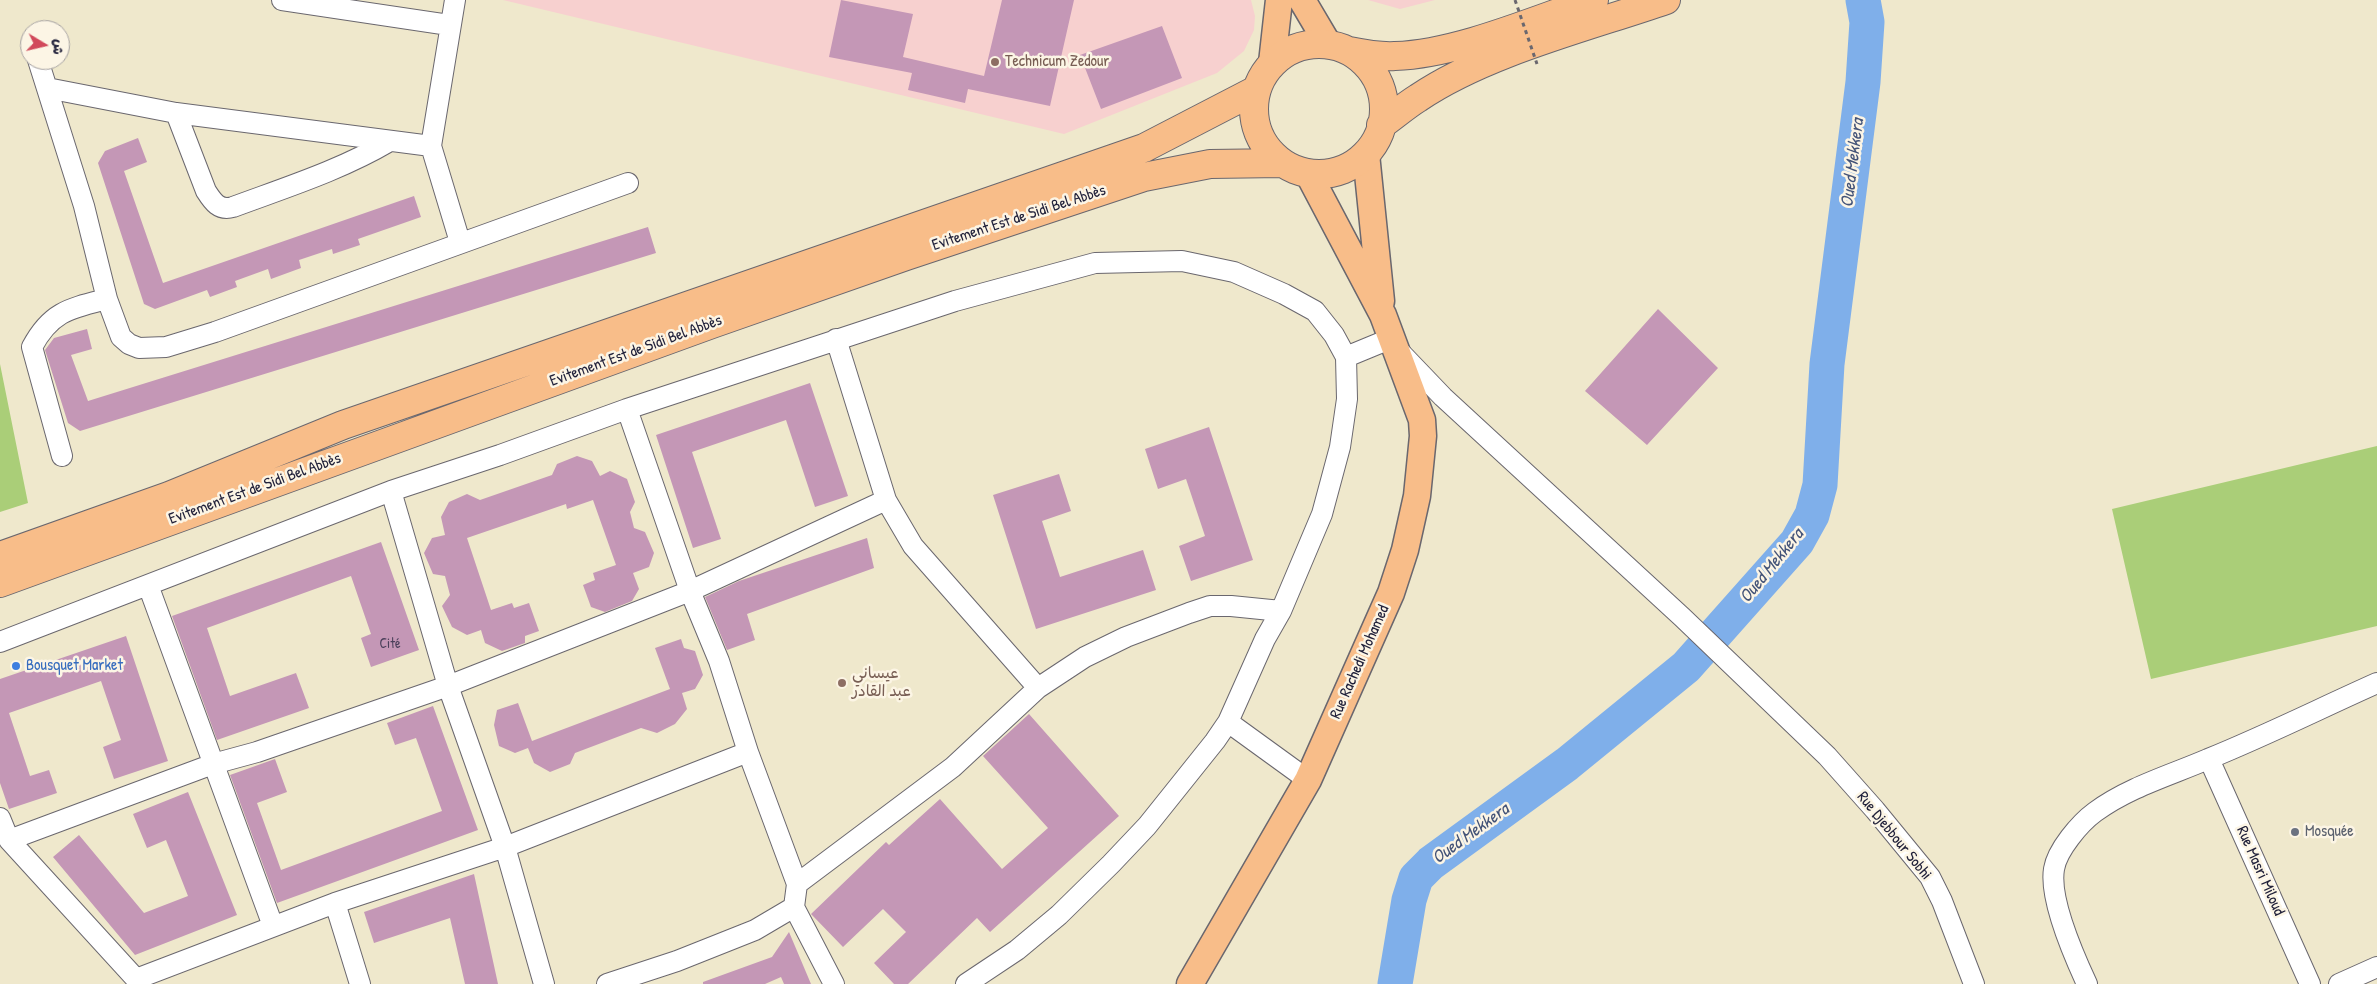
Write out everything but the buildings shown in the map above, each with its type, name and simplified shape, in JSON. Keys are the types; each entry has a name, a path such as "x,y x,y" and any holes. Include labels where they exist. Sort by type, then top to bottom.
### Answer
{"highway":[{"path":"1339,48 1371,70 1378,83 1384,111 1382,125 1376,140 1366,154 1345,168 1333,172 1308,173 1282,163 1270,152 1261,138 1254,115 1256,90 1272,63 1290,50 1302,46 1339,48 1394,57 1430,53 1474,41 1594,0"},
{"path":"1382,125 1419,97 1460,75 1514,52 1666,0"},
{"name":"Evitement Est de Sidi Bel Abbès","path":"0,556 169,496 343,425 1144,148 1256,90"},
{"name":"Evitement Est de Sidi Bel Abbès","path":"0,583 712,324 1144,176 1210,164 1282,163"}],"main road":[{"path":"1272,63 1279,0"},
{"path":"1302,0 1339,48"},
{"path":"1366,154 1367,182 1390,333"},
{"path":"1308,173 1390,333"},
{"name":"Rue Rachedi Mohamed","path":"1190,984 1308,780 1391,593 1405,550 1417,496 1423,436 1422,420 1390,333"}],"street":[{"path":"282,0 450,25"},
{"path":"455,0 431,146 460,242"},
{"path":"41,70 84,206 107,299 121,337 128,344 139,348 166,347 215,332 460,242 628,183"},
{"path":"47,88 176,113 431,146"},
{"path":"176,113 206,191 213,201 222,208 233,207 336,169 358,160 390,141"},
{"path":"0,642 392,491 500,455 627,409 955,301 1094,263 1182,261 1234,272 1284,294 1315,311 1334,335 1346,357 1347,399 1340,447 1322,514 1281,611 1265,639 1228,722 1215,741 1147,826 1059,915 1017,950 966,984"},
{"path":"62,456 32,347 40,333 56,315 73,307 107,299"},
{"path":"1346,357 1390,333"},
{"name":"Rue Djebbour Sobhi","path":"1390,333 1443,397 1682,617 1827,756 1875,810 1930,877 1942,901 1974,984"},
{"path":"836,340 886,500 914,546 1038,688"},
{"path":"627,409 690,591 719,661 748,752 797,884 794,907 834,984"},
{"path":"392,491 448,686 505,847 544,984"},
{"path":"8,840 213,764 257,752 448,686 690,591 886,500"},
{"path":"148,585 273,926"},
{"path":"797,884 953,767 1038,688 1085,657 1126,637 1203,608 1231,606 1281,611"},
{"path":"2087,984 2056,902 2053,884 2054,868 2070,839 2081,824 2096,811 2152,781 2209,759 2377,682"},
{"path":"1228,722 1308,780"},
{"path":"0,818 8,840 136,979 335,903 505,847 748,752"},
{"name":"Rue Masri Miloud","path":"2209,759 2310,984"},
{"path":"335,903 360,984"},
{"path":"607,984 677,961 755,930 794,907"},
{"path":"2339,984 2377,967"}],"path":[{"path":"1515,0 1537,64"}],"shaded area":[{"name":"Technicum Zedour","path":"503,0 1251,0 1255,16 1254,30 1244,51 1217,73 1064,134"},
{"path":"1368,0 1435,0 1400,9"}],"green space":[{"path":"0,364 28,503 0,512"},
{"path":"2377,446 2377,626 2151,679 2112,509"}],"waterway":[{"name":"Oued Mekkera","path":"1395,984 1409,900 1416,878 1431,863 1567,764 1686,667 1797,542 1812,515 1820,485 1827,364 1863,82 1867,22 1863,0"}],"place":[{"name":"Technicum Zedour","path":"995,62"},
{"name":"Bousquet Market","path":"16,666"},
{"name":"عيساني عبد القادر","path":"842,683"},
{"name":"Mosquée","path":"2295,832"}]}
